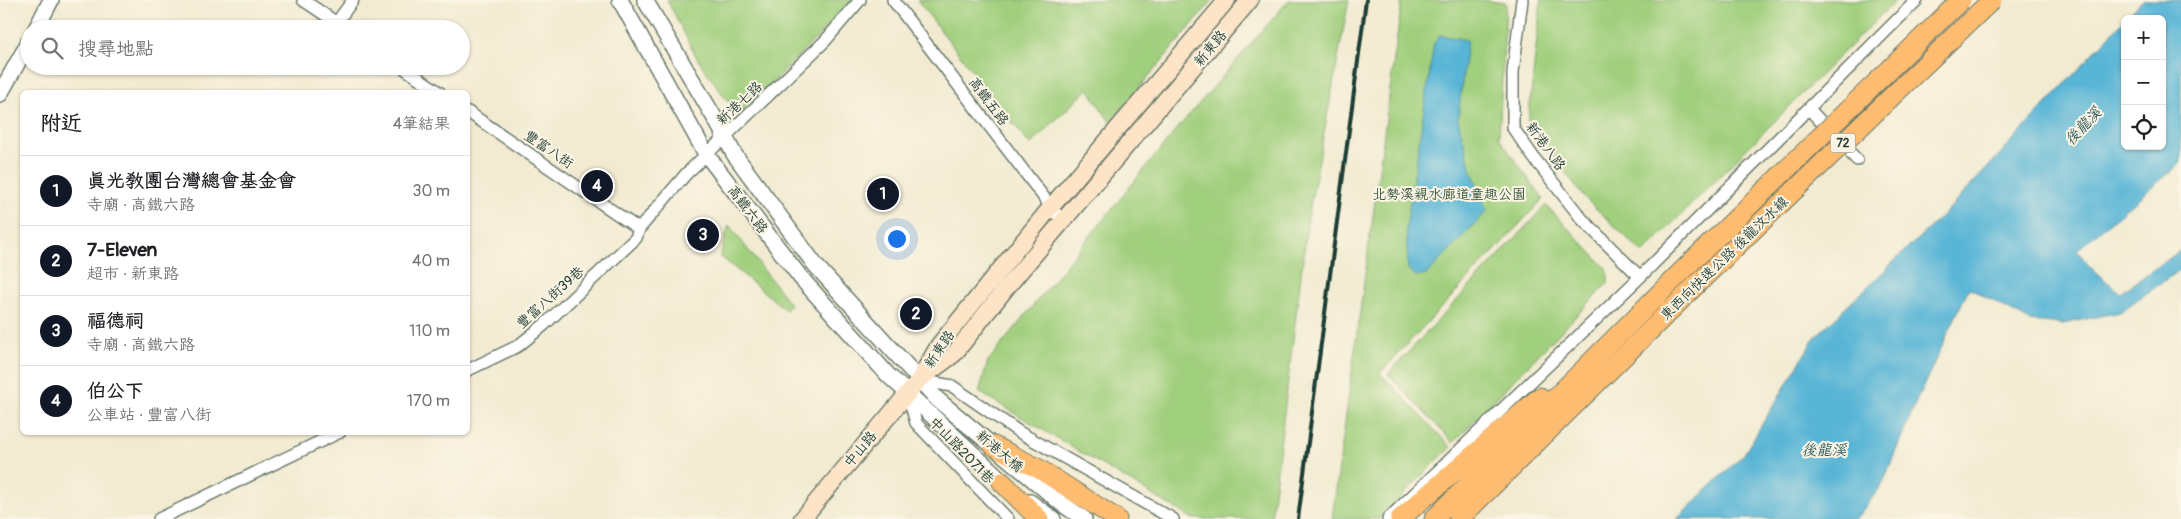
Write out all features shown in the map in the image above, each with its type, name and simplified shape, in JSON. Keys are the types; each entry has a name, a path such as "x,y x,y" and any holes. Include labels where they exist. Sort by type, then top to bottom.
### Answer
{"highway":[{"name":"東西向快速公路 後龍汶水線","path":"1434,519 1682,271 1961,0"},
{"name":"東西向快速公路 後龍汶水線","path":"1459,519 1695,286 1992,0"},
{"path":"1400,519 1652,302"},
{"path":"994,446 1038,469 1117,519"},
{"path":"1002,482 1039,519"}],"main road":[{"name":"新東路","path":"919,380 939,345 1051,207 1227,0"},
{"name":"新東路","path":"919,380 954,354 1062,221 1250,0"},
{"name":"中山路","path":"802,519 919,380"}],"street":[{"path":"40,20 50,0"},
{"path":"303,0 333,20"},
{"path":"345,20 353,0"},
{"name":"高鐵六路","path":"620,0 706,154 801,278 888,375 908,394"},
{"name":"高鐵六路","path":"645,0 734,154 816,266 919,380"},
{"name":"新港七路","path":"640,228 686,174 825,41 860,0"},
{"name":"高鐵五路","path":"893,0 1062,221"},
{"name":"新港八路","path":"1522,0 1513,72 1513,128 1582,219 1640,277"},
{"path":"1388,519 1640,277 1917,0"},
{"path":"2,91 20,58"},
{"path":"414,75 436,90"},
{"path":"1809,109 1857,160"},
{"name":"豐富八街","path":"470,113 640,228"},
{"name":"豐富八街39巷","path":"470,369 518,346 544,325 636,238 640,228"},
{"path":"919,380 952,386 1019,432 1173,519"},
{"name":"新港大橋","path":"919,380 938,400 1061,503 1084,519"},
{"name":"新港大橋","path":"908,394 1002,482 1053,519"},
{"name":"中山路2071巷","path":"908,394 916,423 1008,519"},
{"path":"159,519 334,435"}],"green space":[{"path":"667,0 853,0 763,93 737,114 698,60"},
{"path":"917,0 1213,0 1110,122 1088,89 1030,145"},
{"path":"1289,0 1349,0 1308,218 1271,519 1193,519 979,392 988,361 1178,128"},
{"name":"北勢溪親水廊道童趣公園","path":"1402,0 1481,0 1506,3 1499,138 1543,199 1380,373 1451,447 1379,519 1332,519"},
{"path":"1541,0 1896,0 1643,253 1584,197 1528,123"},
{"path":"1546,205 1608,270 1608,283 1453,443 1388,374"},
{"path":"729,225 790,304 786,310 720,256"}],"water":[{"name":"後龍溪","path":"2143,0 2181,0 2181,163 2077,250 2089,266 2120,293 2181,250 2181,269 2120,312 2063,324 2030,321 1969,288 1916,402 1882,485 1856,519 1677,519 1744,454 1815,337 1951,207 2121,23 2121,150 2166,150 2166,15 2129,15"},
{"path":"1440,35 1467,40 1458,119 1470,166 1487,211 1426,275 1416,276 1408,269 1406,228 1434,43"}],"railway":[{"path":"1298,519 1366,0"}],"place":[{"name":"伯公下","path":"597,186"},
{"name":"真光教團台灣總會基金會","path":"883,194"},
{"name":"福德祠","path":"703,235"},
{"name":"7-Eleven","path":"916,314"}]}
